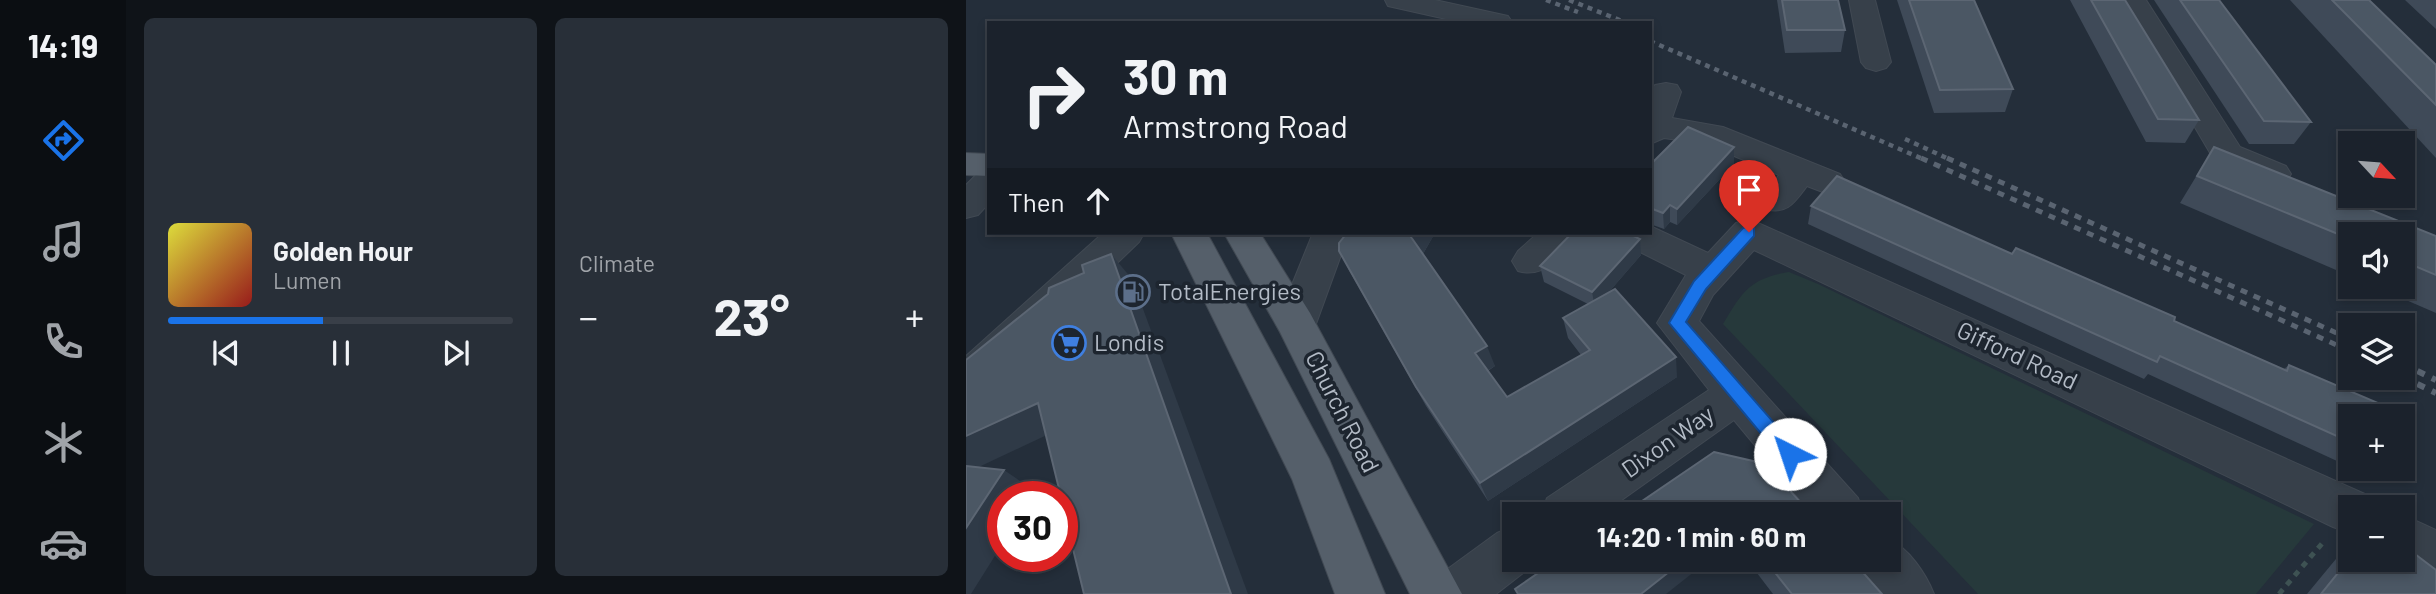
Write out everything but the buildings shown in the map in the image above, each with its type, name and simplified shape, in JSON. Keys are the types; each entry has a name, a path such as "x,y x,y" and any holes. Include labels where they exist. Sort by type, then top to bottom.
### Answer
{"main road":[{"path":"966,164 987,165"},
{"path":"1190,235 1313,474 1360,594"},
{"name":"Church Road","path":"1243,235 1296,324 1437,594"}],"street":[{"path":"1398,0 1492,21"},
{"path":"1497,21 1502,0"},
{"path":"1862,0 1876,62"},
{"path":"2133,0 2228,155 2291,181"},
{"path":"1666,92 1652,130 1712,134 1815,177 1777,200"},
{"path":"966,206 987,184"},
{"name":"Gifford Road","path":"1706,278 1749,232 2338,519"},
{"path":"966,382 1124,235"},
{"path":"1296,324 1330,235"},
{"path":"1531,261 1559,235"},
{"path":"1636,235 1706,278 1677,323 1831,502"},
{"name":"Dixon Way","path":"1581,502 1738,394"},
{"path":"2415,544 2436,555"},
{"path":"1456,594 1502,559"},
{"path":"1890,572 1909,594"}],"path":[{"path":"2279,594 2338,526"}],"shaded area":[{"path":"1789,272 1818,284 2314,524 2256,594 1978,594 1901,512 1901,502 1891,502 1723,324 1748,288"}],"railway":[{"path":"1546,0 1578,12"},
{"path":"1569,0 1622,21"},
{"path":"1652,42 1925,160"},
{"path":"1905,139 1951,160"},
{"path":"1921,158 2338,346"},
{"path":"1947,158 2338,334"},
{"path":"2415,370 2436,380"},
{"path":"2415,383 2436,393"}],"place":[{"name":"TotalEnergies","path":"1133,292"},
{"name":"Londis","path":"1069,343"}],"route":[{"path":"1749,232 1700,285 1677,323 1790,454"}]}
